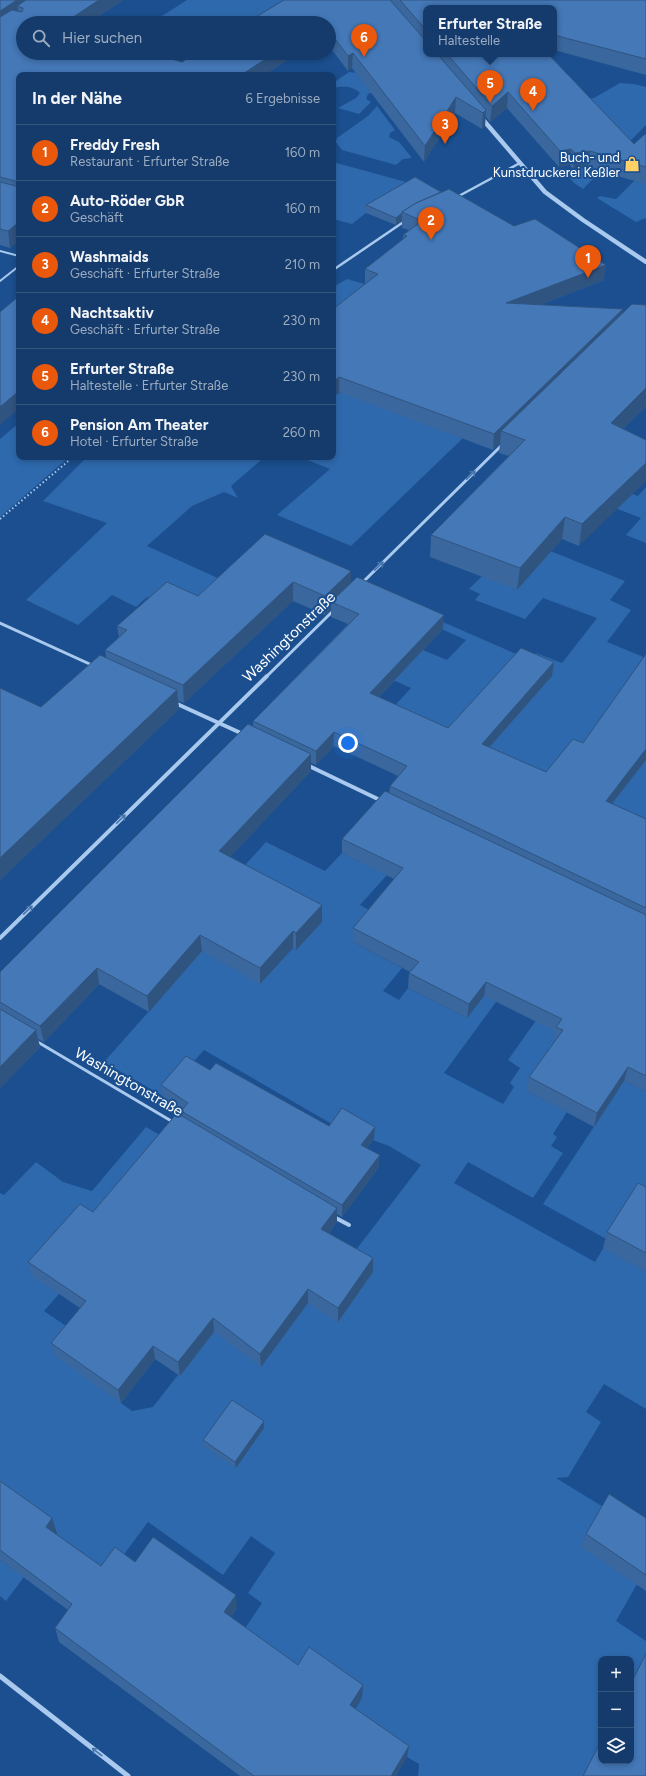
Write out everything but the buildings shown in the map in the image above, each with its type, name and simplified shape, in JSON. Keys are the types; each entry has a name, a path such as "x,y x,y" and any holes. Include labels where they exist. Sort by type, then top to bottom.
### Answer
{"street":[{"path":"477,112 545,192 582,220 646,262"},
{"path":"454,199 520,163"},
{"path":"336,268 408,220"},
{"path":"361,584 503,444"},
{"name":"Washingtonstraße","path":"0,938 338,606"},
{"path":"0,623 100,668"},
{"path":"171,701 244,735"},
{"path":"301,762 388,803"},
{"path":"0,1676 128,1776"}],"lane":[{"path":"0,251 16,255"},
{"path":"0,281 16,268"},
{"name":"Washingtonstraße","path":"34,1040 178,1125"},
{"path":"329,1213 349,1225"}],"path":[{"path":"0,519 69,460"}],"shaded area":[{"path":"187,0 305,0 282,16 162,16"},
{"path":"349,72 365,74 377,90 368,94 366,99 371,102 359,114 338,108 356,98 360,93 348,87 336,88 336,81"},
{"path":"620,83 646,87 646,125 583,189 574,183 564,171 588,168 589,99 594,98"},
{"path":"377,106 395,130 390,133 389,137 399,142 412,158 403,159 396,165 342,150 336,142 337,138 368,116"},
{"path":"336,163 417,185 366,213 352,224 336,220"},
{"path":"634,181 646,182 646,218 636,222 597,198 600,196 616,199"},
{"path":"347,279 365,284 462,439 351,546 277,515 330,469 308,460 336,460 336,395 383,355 336,327 336,285"},
{"path":"16,426 16,460 66,460 0,517 0,439"},
{"path":"84,460 261,460 231,486 238,498 224,492 192,506 147,546 231,584 226,600 161,603 147,597 136,607 112,595 78,625 26,600 107,523 43,501"},
{"path":"646,487 646,543 626,535 641,518 607,505 618,489 638,496"},
{"path":"548,550 625,581 610,600 631,610 607,642 646,658 646,835 616,813 613,802 554,775 350,754 411,688 334,654 423,650 447,660 466,640 383,603 388,598 530,660 536,653 562,663 597,618 543,598 525,619 475,600 480,594 469,589 482,576"},
{"path":"266,842 325,871 342,853 387,875 360,905 376,914 353,942 402,968 383,991 399,1000 408,988 467,1018 491,986 496,1002 444,1073 503,1104 514,1087 510,1083 520,1068 508,1060 547,1005 571,1017 554,1041 560,1044 527,1091 567,1112 553,1134 557,1137 551,1146 563,1153 533,1198 468,1162 454,1183 595,1262 608,1240 543,1204 624,1081 646,1092 646,1206 634,1265 646,1272 646,1409 604,1384 586,1412 601,1422 568,1477 556,1478 605,1508 582,1547 637,1584 616,1621 646,1641 646,1655 634,1677 634,1656 598,1656 598,1748 583,1776 418,1776 419,1764 350,1717 362,1698 298,1678 240,1636 262,1603 248,1593 275,1553 251,1536 223,1575 148,1522 105,1580 50,1541 56,1533 0,1500 0,1193 4,1195 36,1162 63,1182 92,1191 146,1127 186,1150 44,1311 75,1332 121,1403 132,1411 153,1407 216,1326 308,1303 349,1259 421,1165 389,1146 337,1127 204,1050 163,1096 104,1062 174,983 203,947 245,922 296,950 322,922 235,876"},
{"path":"0,1560 24,1577 6,1601 0,1596"}],"place":[{"name":"Pension Am Theater","path":"364,57"},
{"name":"Erfurter Straße","path":"490,103"},
{"name":"Nachtsaktiv","path":"533,111"},
{"name":"Washmaids","path":"445,144"},
{"name":"Buch- und Kunstdruckerei Keßler","path":"632,164"},
{"name":"Auto-Röder GbR","path":"431,240"},
{"name":"Freddy Fresh","path":"588,278"}]}
